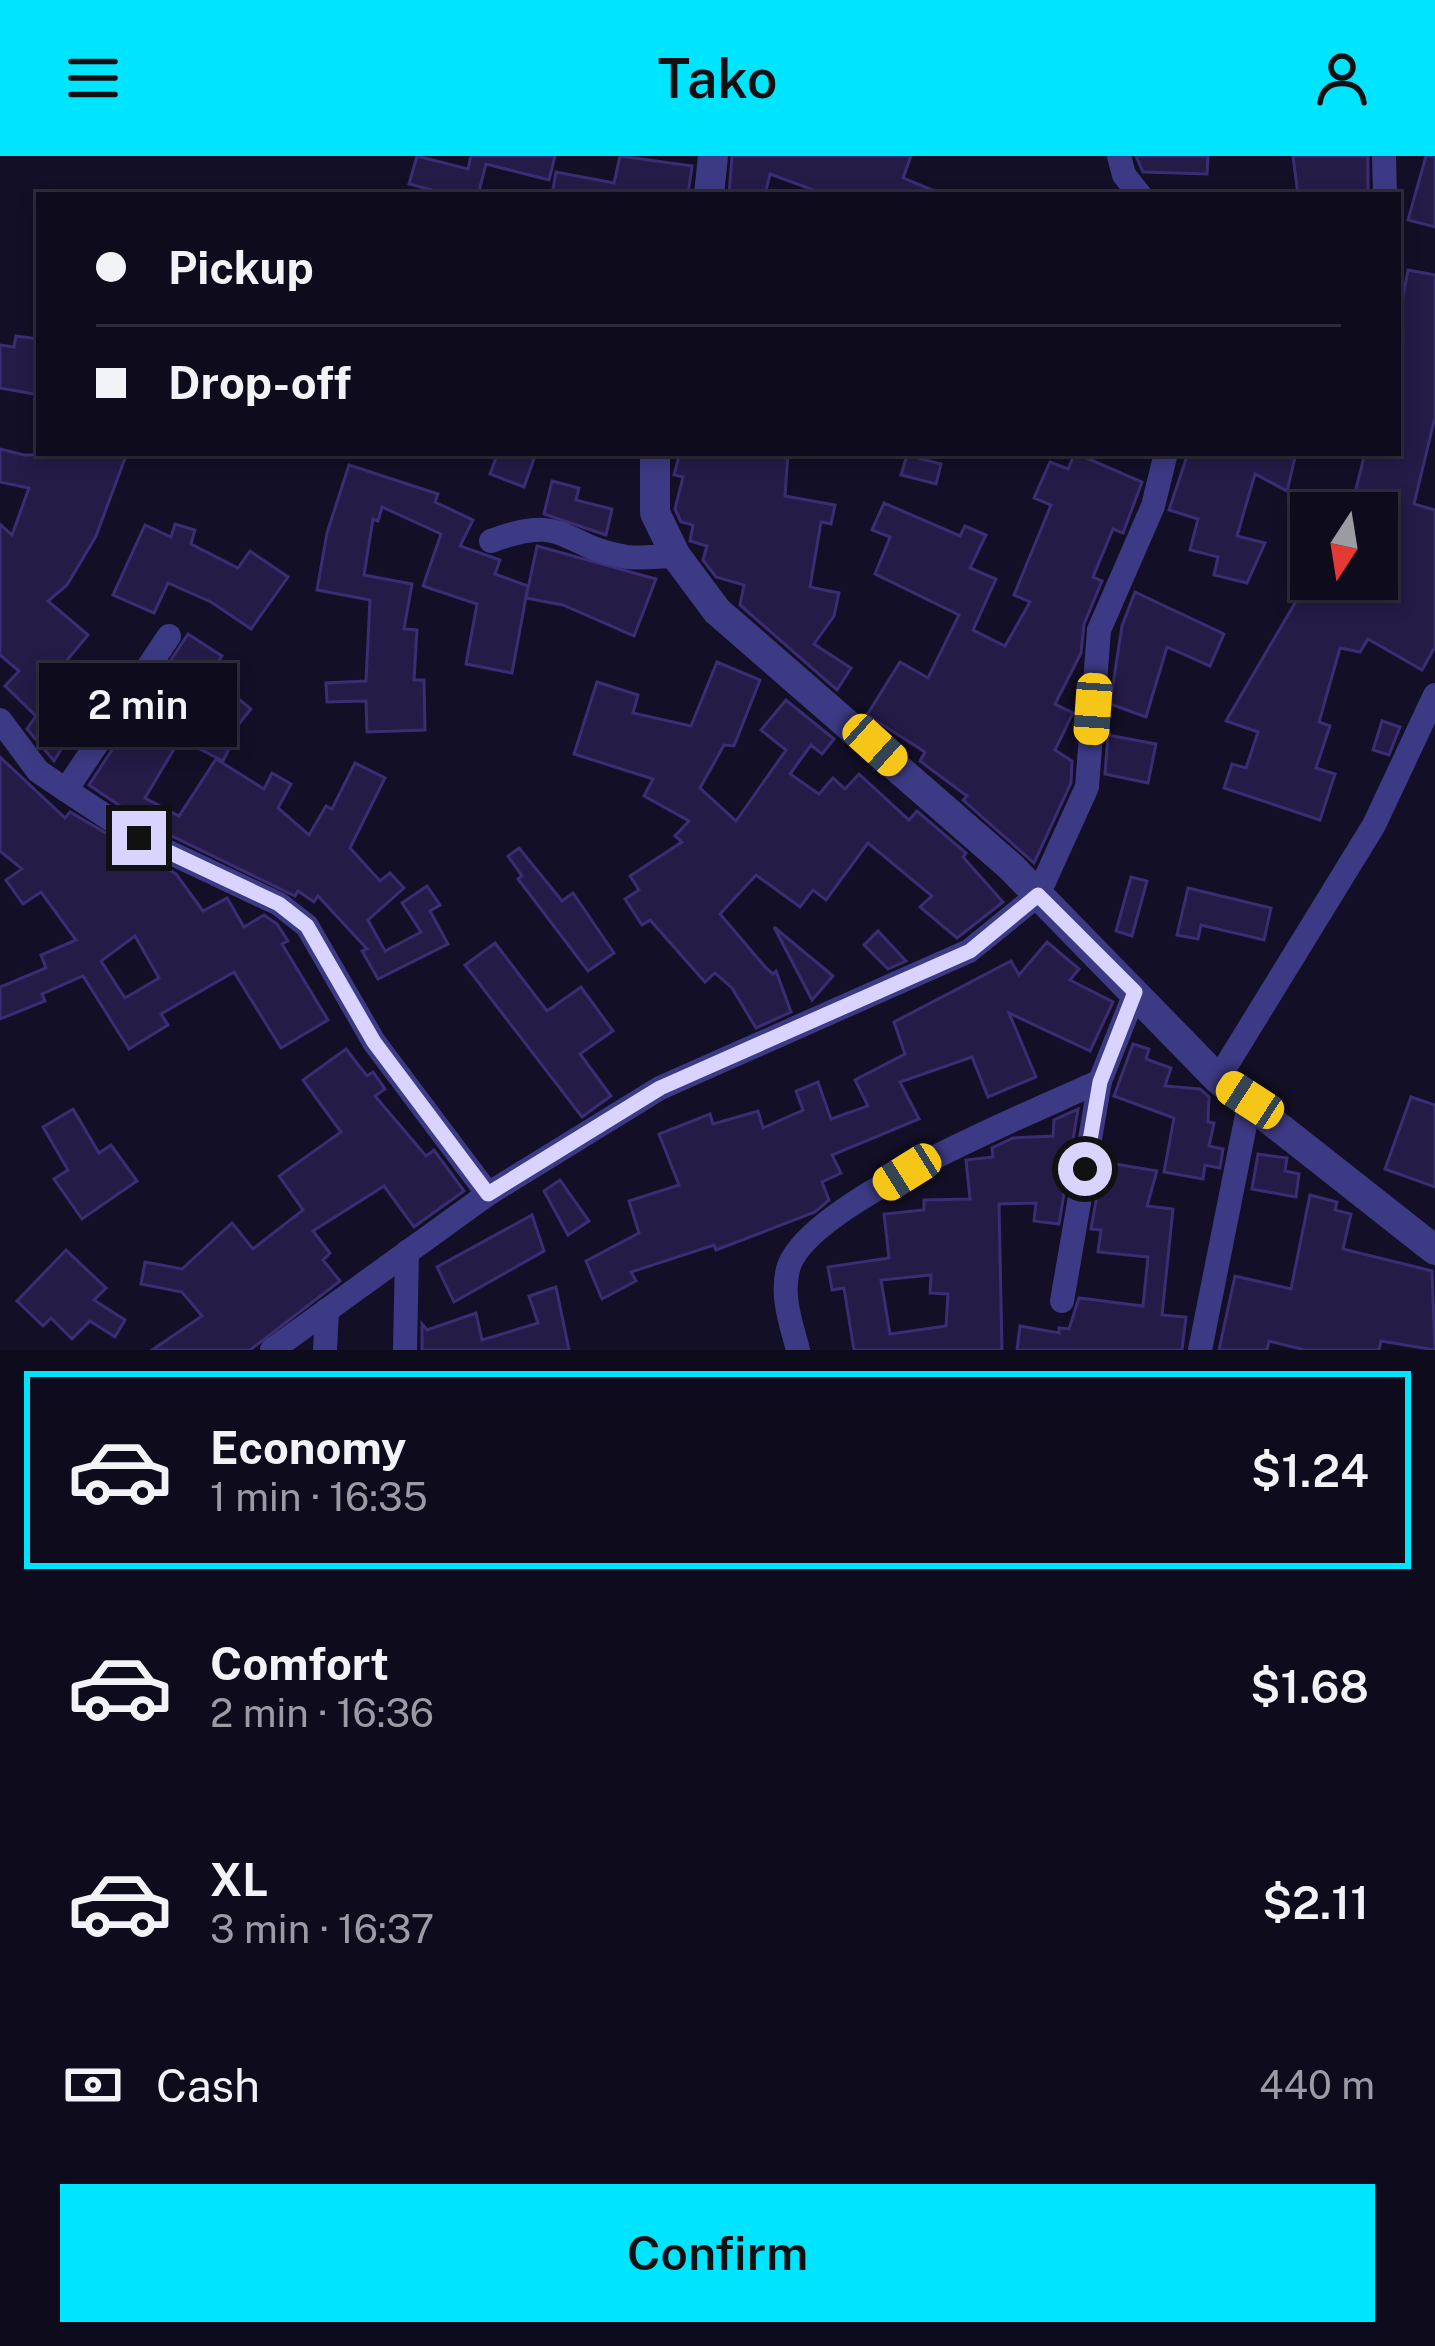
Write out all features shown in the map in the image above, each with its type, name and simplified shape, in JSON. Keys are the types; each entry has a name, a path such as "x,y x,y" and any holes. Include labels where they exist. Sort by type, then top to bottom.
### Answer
{"street":[{"path":"709,192 712,156"},
{"path":"1119,156 1124,175 1138,192"},
{"path":"1385,192 1388,160"},
{"path":"655,456 655,513 676,556 716,611 875,745 1038,895 1218,1079 1435,1250"},
{"path":"272,1350 488,1194 660,1088 970,951 1038,895 1087,788 1099,630 1153,506 1165,456"},
{"path":"491,541 530,526 554,528 626,557 676,556"},
{"path":"66,790 169,635"},
{"path":"1218,1079 1374,825 1432,711"},
{"path":"0,720 38,771 66,790 139,838 279,904 307,926 374,1042 488,1194"},
{"path":"1062,1301 1100,1082 1135,992"},
{"path":"798,1350 785,1298 789,1264 815,1229 907,1172 1100,1082"},
{"path":"1200,1350 1250,1100"},
{"path":"405,1350 407,1252"},
{"path":"325,1350 327,1310"}],"building":[{"path":"417,156 468,169 471,156 555,156 549,180 486,164 479,192 440,192 409,184"},
{"path":"620,156 692,166 688,192 553,192 556,172 614,183"},
{"path":"732,156 911,156 903,178 937,192 819,192 770,174 766,192 729,192"},
{"path":"1136,156 1208,156 1207,174 1143,172"},
{"path":"1293,156 1368,156 1368,192 1298,192"},
{"path":"1426,156 1435,156 1435,227 1408,220"},
{"path":"1408,270 1435,275 1435,417 1414,504 1435,510 1435,647 1422,670 1368,639 1360,652 1340,648 1319,722 1330,726 1316,768 1335,774 1320,820 1224,788 1232,764 1246,768 1258,732 1226,721 1297,600 1398,600 1398,492 1355,492 1364,456 1401,456 1401,328"},
{"path":"16,336 36,339 36,394 0,388 0,345 14,347"},
{"path":"0,449 36,456 126,456 96,536 67,585 48,601 88,635 63,665 111,693 82,736 73,730 54,761 27,729 36,716 5,686 19,671 0,655 0,524 12,535 29,488 0,482"},
{"path":"497,456 535,456 524,487 490,474"},
{"path":"679,456 788,456 785,496 835,505 831,524 821,522 810,587 839,593 834,616 814,644 851,668 837,690 740,605 744,585 716,577 703,560 707,546 690,541 693,525 681,522 675,509 683,477 674,475"},
{"path":"907,456 941,464 936,484 901,475"},
{"path":"1074,456 1082,456 1142,482 1123,533 1113,529 1093,577 1102,581 1084,624 1081,653 1055,704 1073,713 1055,750 1072,761 1071,783 1034,863 963,800 967,796 920,761 925,752 867,715 900,662 928,678 959,615 875,574 890,537 872,530 884,503 960,536 965,526 986,535 970,568 996,579 973,630 1005,646 1030,602 1014,595 1051,505 1034,498 1050,462 1068,469"},
{"path":"1187,456 1295,456 1287,491 1255,474 1237,536 1265,543 1247,583 1214,575 1218,557 1190,550 1198,519 1169,510"},
{"path":"349,465 438,494 435,502 473,520 460,546 500,560 495,574 528,586 512,673 466,664 477,604 423,586 441,534 382,507 378,521 373,519 364,575 412,584 404,629 417,630 414,680 424,680 425,730 367,732 366,701 327,702 326,683 366,681 370,600 317,590 327,533"},
{"path":"552,481 579,488 576,500 612,509 606,535 544,514"},
{"path":"175,524 195,530 191,544 238,568 250,551 288,577 251,629 211,602 168,583 154,613 113,595 145,525 171,537"},
{"path":"537,546 656,579 634,636 563,605 526,598"},
{"path":"1135,592 1224,634 1210,666 1167,647 1146,717 1110,704 1122,626"},
{"path":"188,634 222,656 209,675 251,709 233,731 237,733 223,761 180,739 145,798 179,816 216,759 264,789 272,773 291,784 278,808 309,835 326,806 332,809 355,763 385,778 350,848 380,881 390,873 404,888 368,920 385,951 421,932 402,903 427,886 440,905 430,911 448,944 378,979 362,951 367,949 318,896 314,902 298,891 295,896 147,824 89,785"},
{"path":"717,662 760,680 734,746 724,745 700,788 736,821 786,750 761,730 786,700 834,739 822,754 811,745 790,774 819,794 833,778 845,789 859,774 909,820 917,811 966,853 963,857 1003,902 957,938 920,907 932,896 868,843 826,900 813,890 800,907 756,875 720,914 766,968 773,974 776,971 791,1012 756,1028 732,988 715,973 705,982 650,920 642,925 625,899 639,890 630,876 682,842 675,836 689,821 644,796 653,779 574,754 597,682 638,695 633,713 691,726"},
{"path":"1382,721 1400,727 1389,755 1373,750"},
{"path":"1108,735 1156,744 1148,783 1105,774"},
{"path":"0,757 65,818 70,812 176,874 203,911 227,898 244,927 264,915 277,924 288,941 282,944 328,1020 281,1048 234,972 161,1014 168,1025 129,1049 83,976 42,994 45,1001 0,1019 0,987 46,968 41,955 76,940 41,892 23,904 6,880 22,869 0,851","holes":["135,936 159,978 125,998 101,961"]},
{"path":"519,848 562,901 573,893 614,953 588,971 518,879 522,876 508,856"},
{"path":"1131,877 1147,881 1132,936 1116,931"},
{"path":"1188,888 1271,908 1264,940 1201,925 1198,939 1177,935"},
{"path":"774,927 833,976 812,1000"},
{"path":"878,931 906,961 888,969 864,945"},
{"path":"1047,942 1079,969 1070,980 1113,1002 1090,1051 1009,1013 1036,1077 988,1097 972,1057 900,1082 919,1119 832,1155 841,1173 822,1182 829,1200 815,1212 716,1250 714,1245 631,1272 636,1281 602,1299 586,1261 639,1233 629,1201 679,1185 659,1134 710,1114 713,1124 758,1111 763,1128 803,1110 796,1091 818,1082 831,1119 868,1106 855,1080 905,1054 894,1022 1011,961 1019,975"},
{"path":"495,943 547,1011 581,987 613,1031 580,1054 611,1096 582,1117 465,965"},
{"path":"1133,1044 1149,1049 1146,1059 1171,1068 1165,1086 1200,1089 1209,1097 1208,1122 1214,1123 1209,1146 1223,1149 1220,1168 1205,1165 1203,1179 1164,1172 1174,1118 1114,1096"},
{"path":"346,1049 367,1076 373,1072 385,1089 375,1096 426,1156 434,1150 464,1191 414,1227 384,1186 313,1231 330,1253 323,1260 340,1281 250,1350 152,1350 202,1316 182,1292 141,1284 145,1262 182,1269 232,1223 253,1249 303,1210 279,1176 341,1132 303,1080"},
{"path":"1411,1097 1435,1105 1435,1187 1385,1169"},
{"path":"73,1109 99,1153 111,1145 137,1181 82,1219 54,1179 68,1170 43,1127"},
{"path":"1078,1109 1059,1224 1034,1221 1036,1203 999,1204 1002,1350 854,1350 844,1288 832,1290 828,1267 889,1258 884,1214 924,1210 924,1200 970,1199 966,1160 993,1157 992,1148 1013,1138 1053,1136 1054,1120","holes":["931,1275 930,1293 948,1294 946,1326 890,1334 881,1280"]},
{"path":"1258,1154 1287,1158 1285,1171 1299,1174 1296,1197 1252,1189"},
{"path":"1103,1162 1157,1171 1147,1206 1173,1209 1162,1315 1186,1317 1182,1350 1017,1350 1020,1326 1059,1333 1059,1328 1069,1329 1079,1298 1143,1306 1148,1257 1098,1252 1101,1230 1091,1229"},
{"path":"560,1180 589,1221 568,1235 544,1191"},
{"path":"1310,1195 1337,1202 1335,1210 1351,1214 1343,1249 1432,1271 1435,1350 1381,1341 1379,1350 1305,1350 1269,1341 1267,1350 1219,1350 1235,1276 1291,1289"},
{"path":"532,1215 544,1251 454,1302 437,1267"},
{"path":"66,1250 106,1288 94,1300 125,1320 115,1337 90,1321 72,1339 51,1318 43,1326 17,1301"},
{"path":"556,1287 569,1350 422,1350 422,1324 427,1330 476,1313 482,1340 538,1323 529,1296"}],"route":[{"path":"139,838 279,904 307,926 374,1042 488,1194 660,1088 970,951 1038,895 1135,992 1100,1082 1085,1169"}]}
